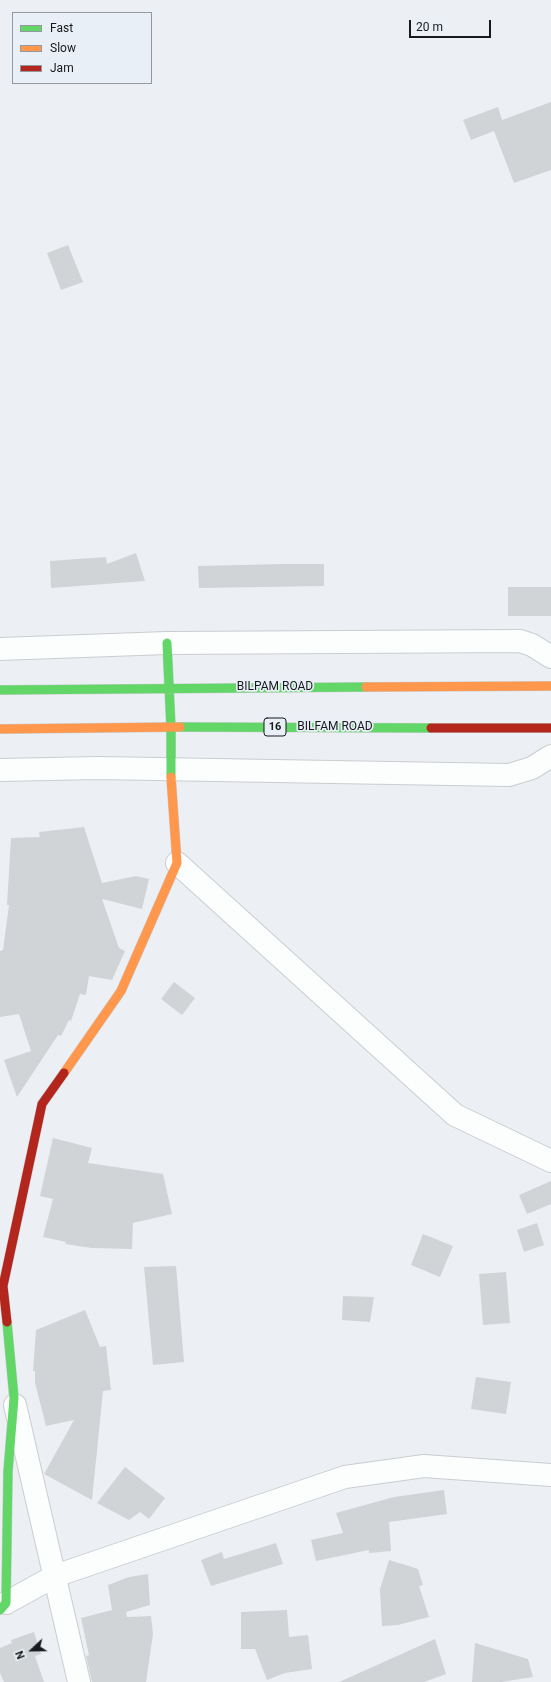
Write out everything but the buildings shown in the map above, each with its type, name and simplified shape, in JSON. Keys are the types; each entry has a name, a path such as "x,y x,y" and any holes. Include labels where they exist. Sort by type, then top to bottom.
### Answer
{"main road":[{"path":"3,1606 8,1471 14,1398 2,1286 42,1104 121,991 177,863 170,770 171,728 167,643"},
{"name":"BILPAM ROAD","path":"0,690 170,687 551,686"},
{"name":"BILFAM ROAD","path":"0,729 97,727 551,728"}],"street":[{"path":"0,649 167,643 520,641 532,645 551,657"},
{"path":"0,770 98,768 509,775 532,768 551,756"},
{"path":"177,863 455,1115 551,1161"},
{"path":"14,1398 79,1682"},
{"path":"3,1606 55,1576 345,1477 424,1466 551,1475"}],"traffic: fast":[{"path":"167,643 171,728 171,777"},
{"path":"0,690 366,687"},
{"path":"180,727 431,728"},
{"path":"0,1610 6,1603 8,1471 14,1398 7,1322"}],"traffic: slow":[{"path":"366,687 551,686"},
{"path":"0,729 180,727"},
{"path":"64,1073 121,991 177,863 171,777"}],"traffic: jam":[{"path":"431,728 551,728"},
{"path":"7,1322 3,1286 42,1104 64,1073"}]}
